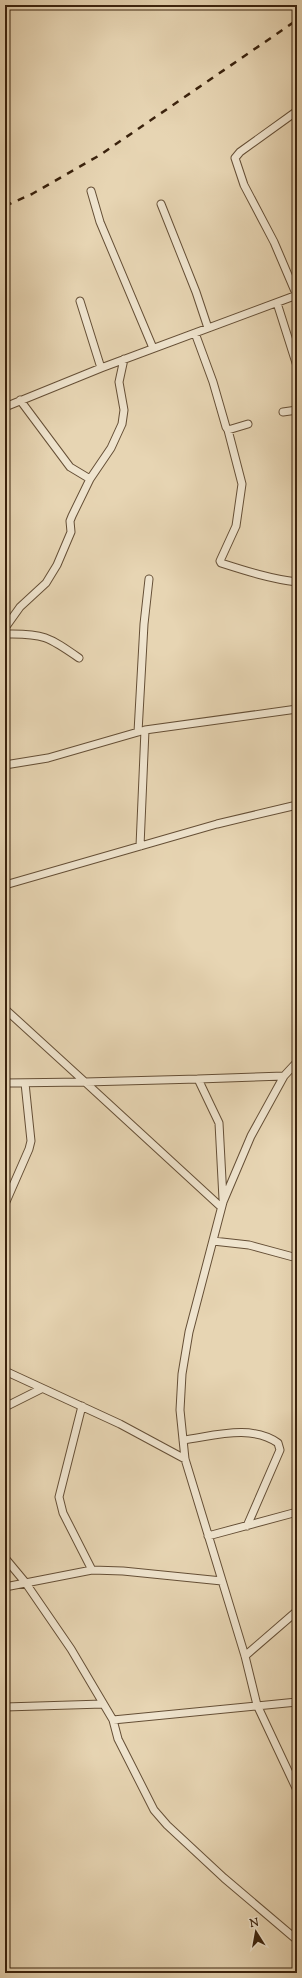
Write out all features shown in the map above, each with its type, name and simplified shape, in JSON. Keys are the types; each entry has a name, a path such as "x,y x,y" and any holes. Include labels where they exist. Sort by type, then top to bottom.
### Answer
{"street":[{"path":"5,407 100,368 297,296 274,242 244,185 235,158 240,152 297,111"},
{"path":"91,190 100,222 153,348"},
{"path":"161,204 196,292 208,328"},
{"path":"80,301 100,368"},
{"path":"277,303 297,366"},
{"path":"196,333 228,430 242,484 236,526 220,561 221,563 243,570 283,581 297,582"},
{"path":"5,628 20,607 46,584 57,565 71,532 70,521 90,479 111,448 122,424 124,410 119,382 124,359"},
{"path":"20,400 70,467 90,479"},
{"path":"284,412 297,410"},
{"path":"228,430 248,424"},
{"path":"297,494 297,538"},
{"path":"140,846 144,624 149,580"},
{"path":"5,634 31,633 42,635 79,658"},
{"path":"5,765 48,758 141,731 297,709"},
{"path":"5,885 217,824 297,805"},
{"path":"5,1009 222,1204"},
{"path":"297,1062 284,1076 251,1136 222,1204 189,1332 182,1374 180,1410 185,1459 245,1656 257,1706 297,1790"},
{"path":"5,1083 284,1076"},
{"path":"198,1079 219,1123 222,1204"},
{"path":"5,1204 29,1149 31,1141 25,1083"},
{"path":"213,1241 249,1245 297,1258"},
{"path":"5,1370 41,1389 120,1424 185,1459"},
{"path":"5,1407 41,1389"},
{"path":"82,1406 59,1497 63,1513 92,1570"},
{"path":"183,1440 245,1432 260,1434 278,1443 280,1450 247,1526"},
{"path":"208,1536 297,1512"},
{"path":"5,1558 25,1582 71,1649 113,1720 118,1739 154,1810 167,1825 224,1878 297,1940"},
{"path":"5,1587 92,1570 122,1571 222,1582"},
{"path":"245,1656 263,1642 289,1616 297,1611"},
{"path":"113,1720 297,1702"},
{"path":"5,1707 103,1704"}],"railway":[{"path":"5,206 32,194 100,155 297,20"}]}
